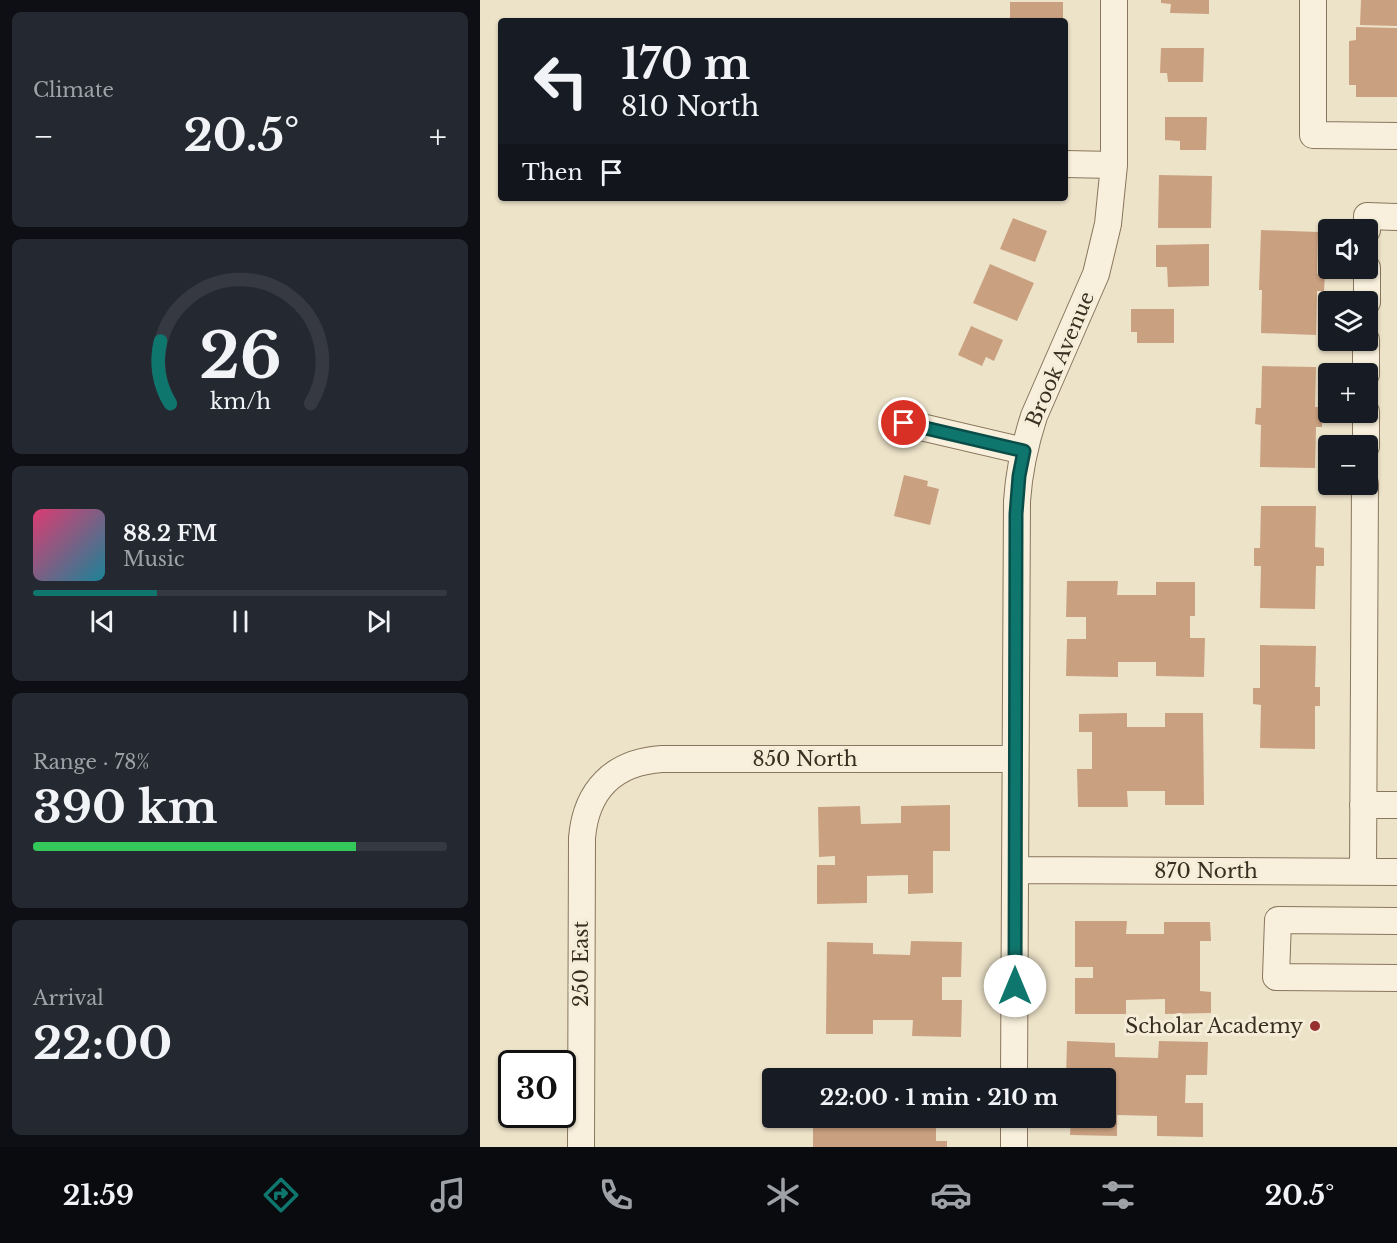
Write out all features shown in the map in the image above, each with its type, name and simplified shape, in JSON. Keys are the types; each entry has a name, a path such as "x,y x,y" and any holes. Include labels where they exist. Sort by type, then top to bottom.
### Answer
{"street":[{"name":"Brook Avenue","path":"1014,1068 1019,476 1034,416 1096,274 1108,224 1114,165 1114,0"},
{"path":"1313,0 1313,135 1397,136"},
{"path":"1068,164 1114,165"},
{"path":"1367,219 1367,216 1397,217"},
{"path":"904,423 1024,451"},
{"path":"1363,872 1365,495"},
{"name":"850 North","path":"602,786 623,769 635,763 662,759 1016,759"},
{"name":"250 East","path":"581,1147 582,838 587,810 593,797 602,786"},
{"path":"1363,805 1397,805"},
{"name":"870 North","path":"1015,870 1397,872"},
{"path":"1397,921 1278,920 1276,977 1397,978"},
{"path":"1014,1128 1014,1147"}],"building":[{"path":"1161,0 1209,0 1209,14 1170,13 1171,4 1161,3"},
{"path":"1361,0 1397,0 1397,26 1360,25"},
{"path":"1010,2 1063,2 1063,18 1010,18"},
{"path":"1356,27 1397,28 1397,97 1356,97 1356,85 1349,85 1349,41 1356,40"},
{"path":"1161,48 1204,48 1203,82 1168,82 1167,73 1160,73"},
{"path":"1165,117 1207,117 1206,150 1180,150 1180,141 1165,140"},
{"path":"1159,175 1212,176 1211,228 1158,228"},
{"path":"1013,218 1047,231 1035,262 1000,249"},
{"path":"1261,230 1318,232 1317,274 1318,279 1325,279 1324,291 1317,291 1316,335 1261,333 1262,290 1259,290"},
{"path":"1209,244 1209,286 1168,287 1167,267 1156,267 1156,245"},
{"path":"990,264 1034,283 1017,321 973,303"},
{"path":"1131,309 1174,309 1174,343 1137,343 1137,332 1131,332"},
{"path":"971,326 1003,340 994,361 986,357 982,366 958,355"},
{"path":"1262,366 1316,367 1315,407 1318,407 1318,423 1322,423 1322,427 1316,427 1315,468 1260,467 1261,425 1255,424 1256,408 1261,408"},
{"path":"904,475 928,481 927,486 939,489 930,525 894,516"},
{"path":"1261,506 1316,506 1315,547 1324,548 1324,566 1316,566 1315,609 1260,608 1261,566 1254,566 1254,548 1260,548"},
{"path":"1067,581 1118,581 1117,595 1156,595 1156,582 1195,582 1195,616 1190,616 1190,638 1205,638 1204,677 1156,676 1156,662 1118,662 1118,677 1066,676 1067,639 1086,639 1086,617 1066,617"},
{"path":"1260,645 1316,646 1315,687 1320,687 1320,706 1315,706 1315,749 1260,748 1261,705 1253,704 1253,688 1260,688"},
{"path":"1127,713 1127,727 1165,727 1165,713 1203,713 1204,805 1165,805 1165,791 1127,791 1128,807 1078,807 1077,769 1092,769 1092,732 1079,732 1079,714"},
{"path":"950,805 950,851 933,851 933,893 908,894 908,875 867,876 867,903 817,904 817,865 835,865 835,856 819,857 818,807 860,806 861,824 901,823 901,806"},
{"path":"1075,921 1127,921 1126,934 1164,934 1164,922 1210,922 1211,941 1200,941 1200,991 1211,992 1211,1013 1165,1014 1165,999 1126,1000 1126,1014 1075,1014 1075,978 1093,978 1093,967 1075,967"},
{"path":"911,941 962,942 961,977 942,977 942,1000 962,1000 961,1037 912,1036 913,1020 873,1020 873,1034 826,1034 827,942 873,943 873,954 910,955"},
{"path":"1067,1041 1115,1043 1115,1057 1158,1058 1159,1041 1208,1042 1207,1075 1186,1075 1185,1103 1203,1103 1203,1137 1157,1136 1157,1116 1117,1115 1117,1136 1070,1135 1070,1128 1116,1128 1116,1068 1066,1068"},
{"path":"813,1128 936,1128 936,1141 947,1141 947,1147 813,1147"}],"place":[{"name":"Scholar Academy","path":"1315,1026"}],"route":[{"path":"904,423 1024,451 1019,476 1016,514 1015,986"}]}
